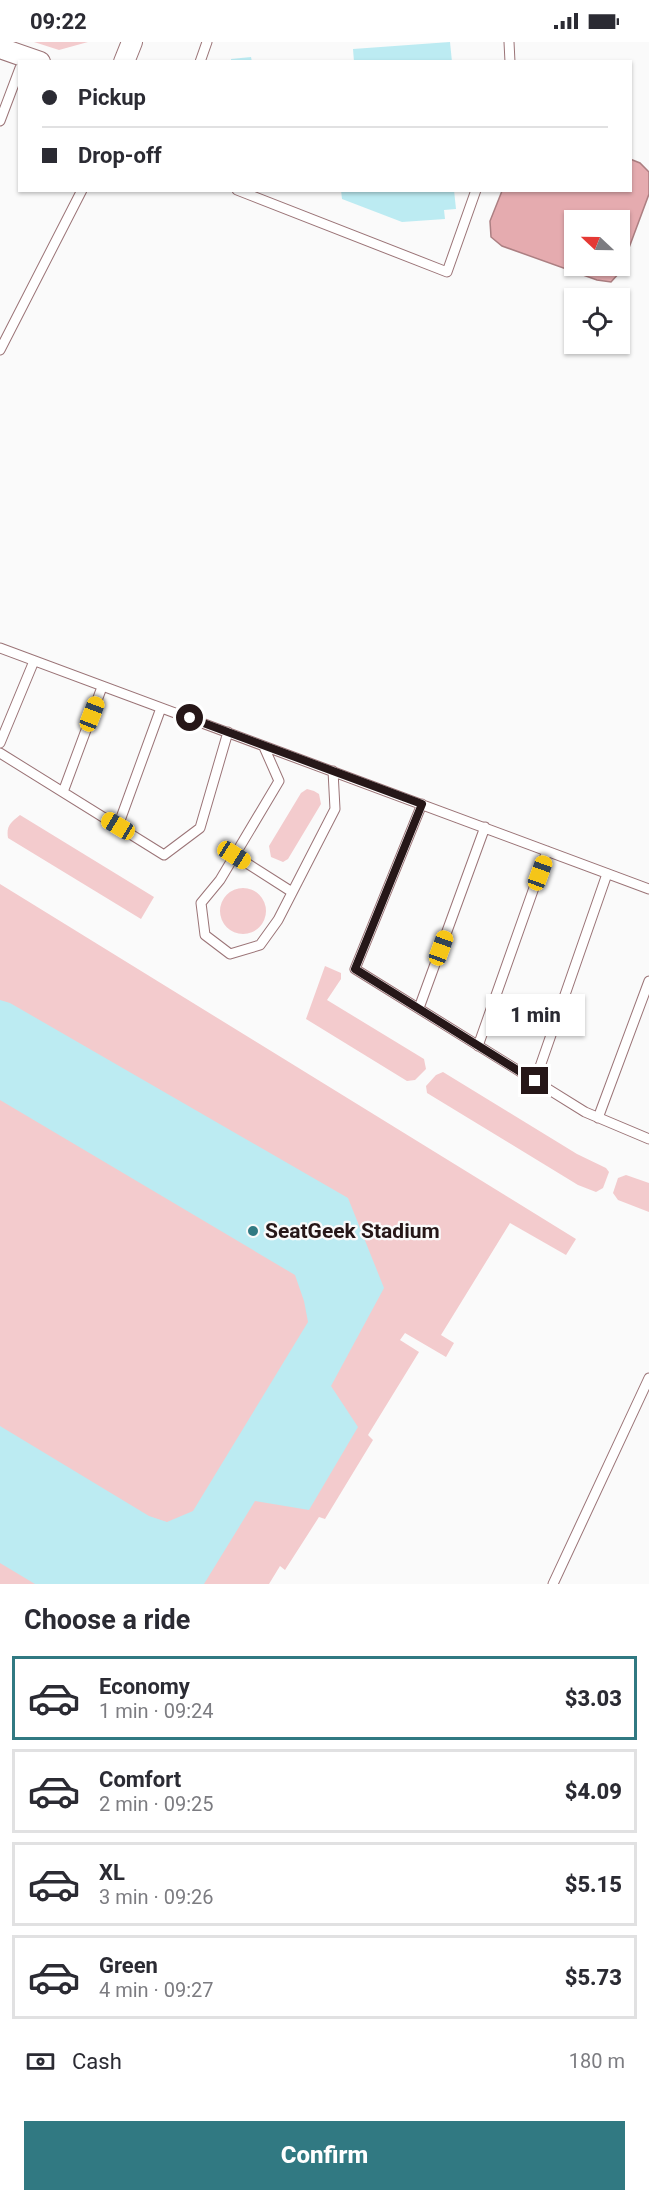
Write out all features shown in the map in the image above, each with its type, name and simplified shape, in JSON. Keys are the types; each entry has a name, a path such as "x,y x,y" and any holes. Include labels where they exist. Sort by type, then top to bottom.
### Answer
{"street":[{"path":"125,60 132,42"},
{"path":"0,48 22,60"}],"lane":[{"path":"201,60 207,42"},
{"path":"509,42 510,60"},
{"path":"0,121 18,80"},
{"path":"0,350 81,192"},
{"path":"242,192 447,272 475,192"},
{"path":"0,648 649,889"},
{"path":"0,743 34,661"},
{"path":"63,792 102,687"},
{"path":"118,826 161,708"},
{"path":"0,753 164,855 200,828 228,732"},
{"path":"264,747 279,781 220,880 201,903 205,935 230,954 260,945 278,920 335,809 333,771"},
{"path":"422,804 355,969 585,1112 649,1139"},
{"path":"418,1008 485,828"},
{"path":"478,1046 548,851"},
{"path":"234,855 292,892"},
{"path":"535,1081 607,873"},
{"path":"598,1118 649,981"},
{"path":"553,1584 649,1378"}],"shaded area":[{"path":"34,42 88,42 59,50"},
{"path":"632,160 640,163 649,172 649,194 630,245 630,210 564,210 564,268 502,246 491,237 490,221 502,192 632,192"},
{"path":"586,276 616,276 611,282"},
{"path":"307,789 319,794 321,804 288,859 283,862 271,857 269,846 301,793"},
{"path":"20,815 154,897 141,919 8,838 10,825"},
{"name":"SeatGeek Stadium","path":"0,884 576,1239 566,1255 510,1223 441,1335 454,1343 446,1357 405,1333 400,1340 419,1352 368,1435 373,1440 325,1519 319,1517 285,1570 280,1566 269,1584 0,1584"},
{"path":"243,888 259,895 266,911 259,927 243,934 227,927 220,911 227,895"},
{"path":"325,966 341,973 341,979 327,1000 424,1059 426,1069 415,1080 407,1081 306,1019"},
{"path":"443,1072 577,1154 606,1168 609,1172 603,1188 596,1192 578,1185 427,1093 426,1086 436,1075"},
{"path":"626,1175 649,1183 649,1212 618,1200 613,1193 618,1178"}],"building":[{"path":"450,42 452,60 354,60 353,49"},
{"path":"251,57 252,60 231,60"},
{"path":"341,192 454,192 456,209 444,210 445,219 402,222 342,199"},
{"path":"0,1000 10,1003 348,1198 384,1288 331,1386 358,1427 309,1510 255,1501 204,1584 35,1584 0,1563 0,1426 149,1516 167,1522 193,1511 308,1322 295,1275 0,1100"}],"place":[{"name":"SeatGeek Stadium","path":"253,1231"}],"route":[{"path":"190,718 422,804 355,969 535,1081"}]}
